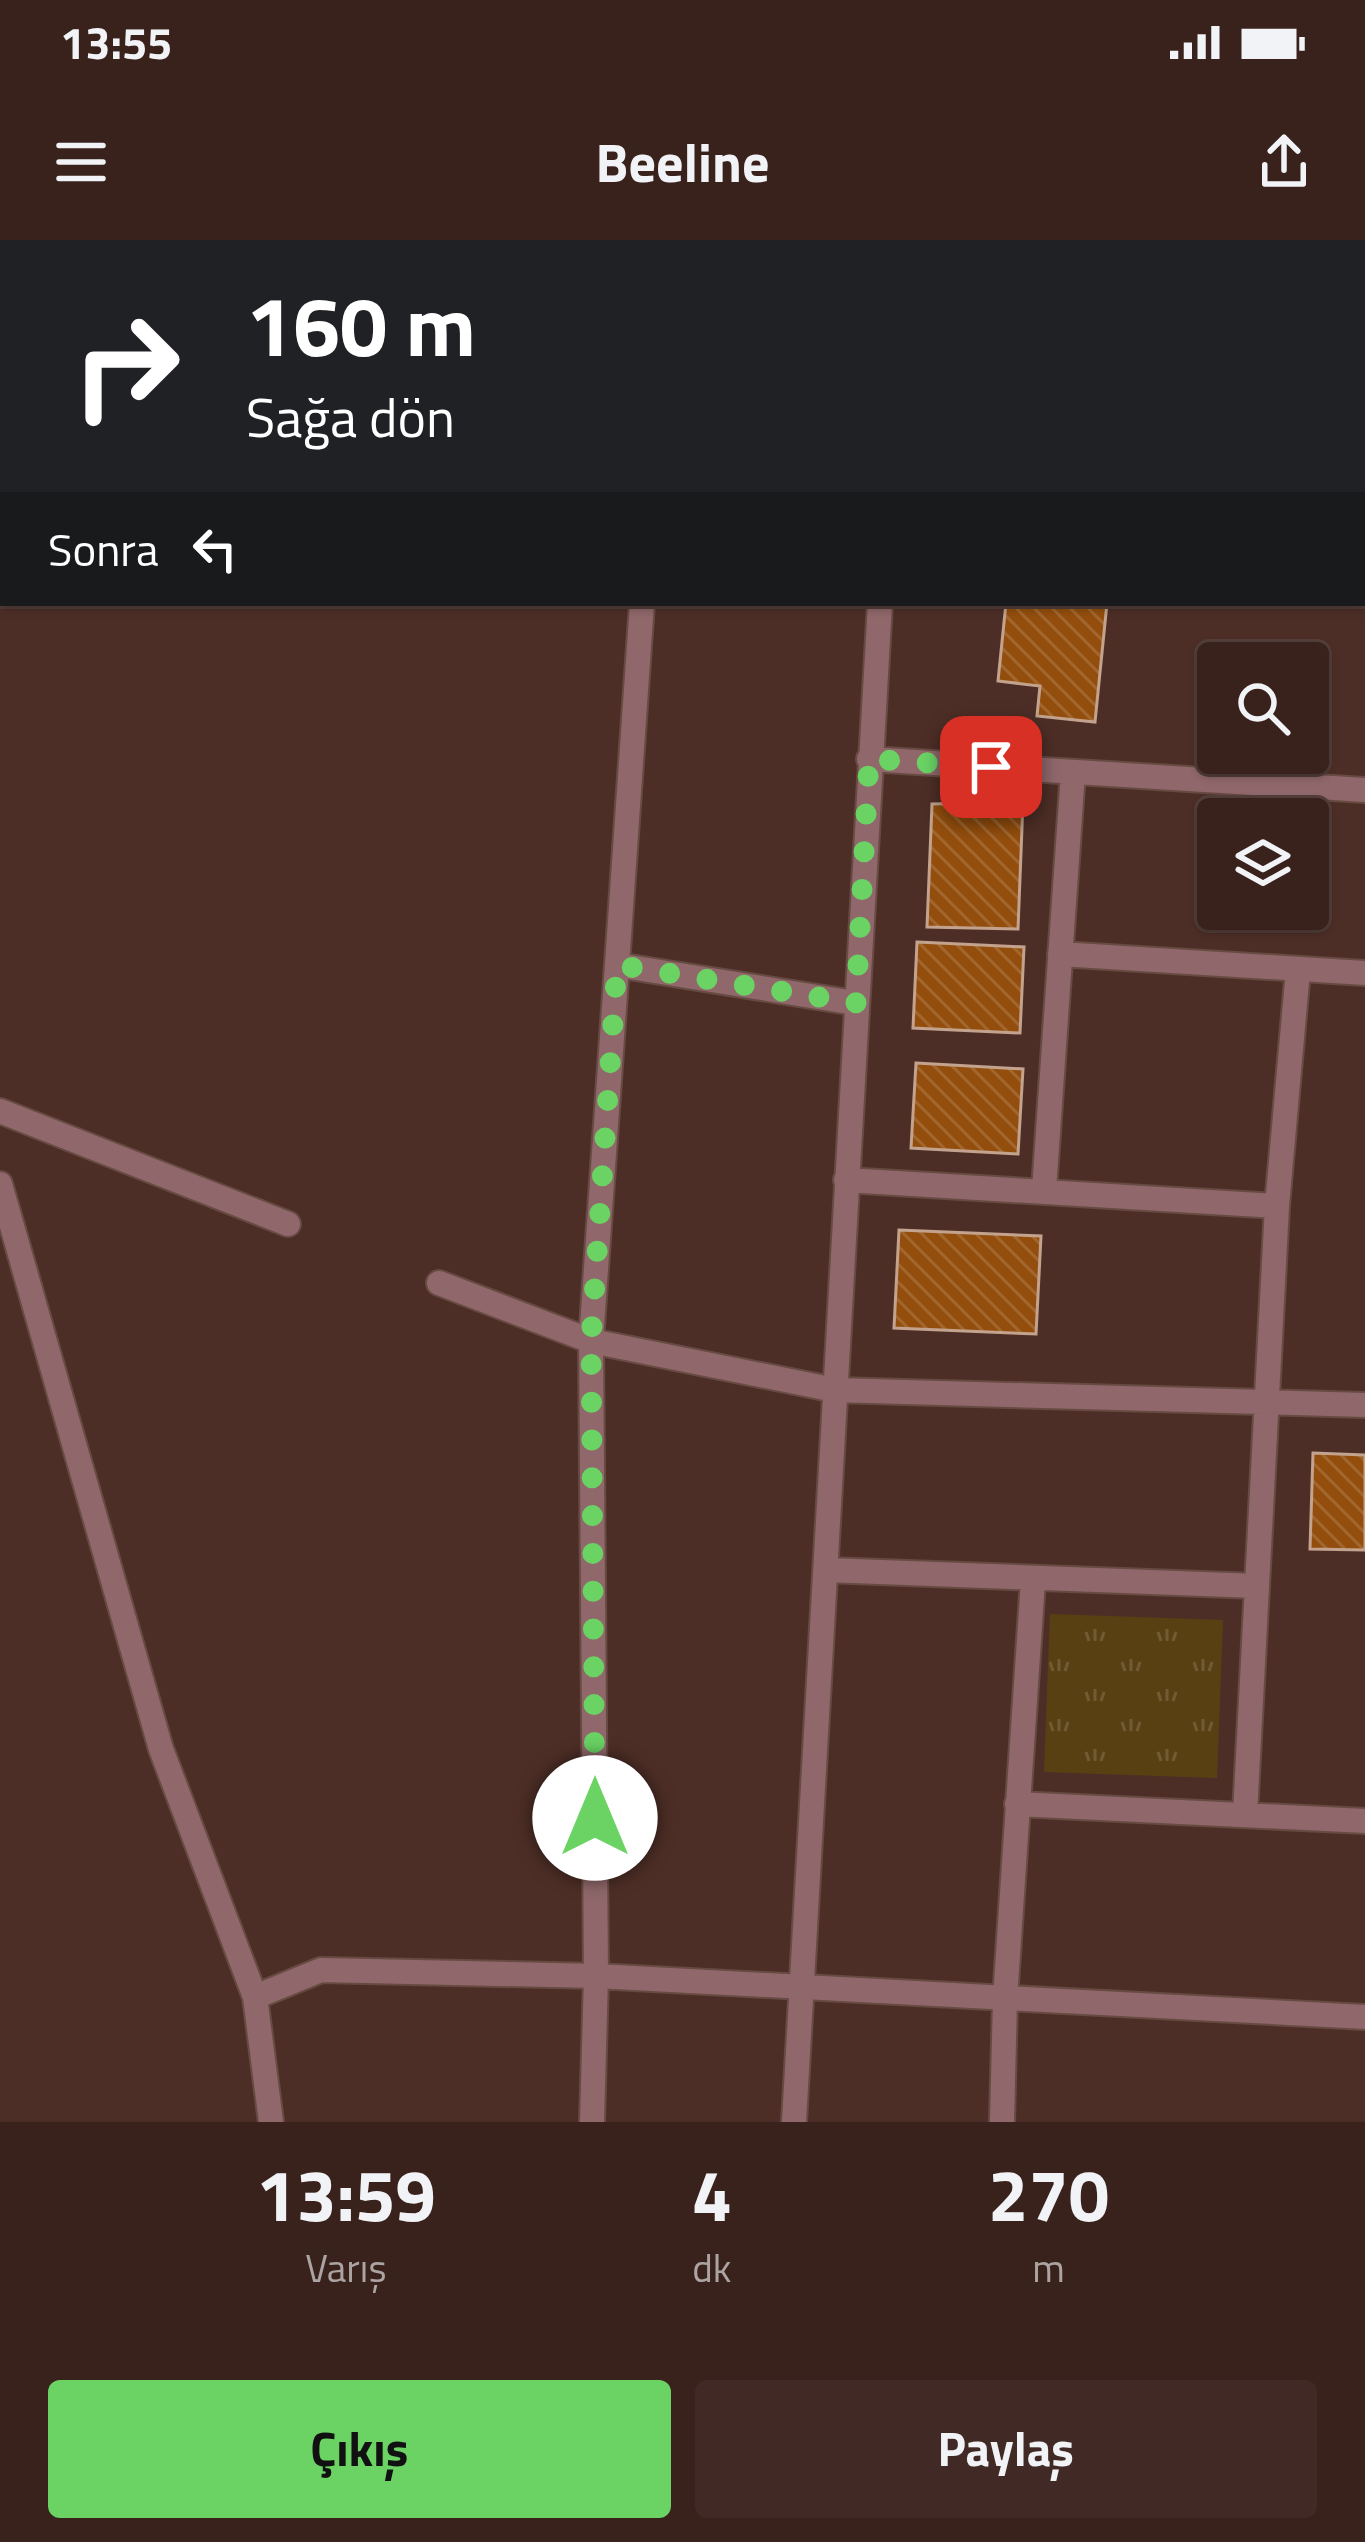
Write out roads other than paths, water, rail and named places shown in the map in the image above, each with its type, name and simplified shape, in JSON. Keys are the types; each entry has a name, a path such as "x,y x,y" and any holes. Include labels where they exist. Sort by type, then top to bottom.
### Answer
{"street":[{"path":"592,2122 596,1976 591,1341 642,606"},
{"path":"794,2122 880,606"},
{"path":"869,759 1365,790"},
{"path":"1044,1190 1073,772"},
{"path":"1060,954 1365,973"},
{"path":"617,965 856,1003"},
{"path":"1245,1814 1277,1206 1298,970"},
{"path":"0,1111 288,1224"},
{"path":"845,1180 1277,1206"},
{"path":"0,1184 161,1749 256,1997 271,2122"},
{"path":"439,1283 591,1341 835,1390 1365,1405"},
{"path":"826,1570 1257,1586"},
{"path":"1002,2122 1005,1999 1033,1580"},
{"path":"1017,1804 1365,1821"},
{"path":"256,1997 321,1970 596,1976 1365,2017"}]}
